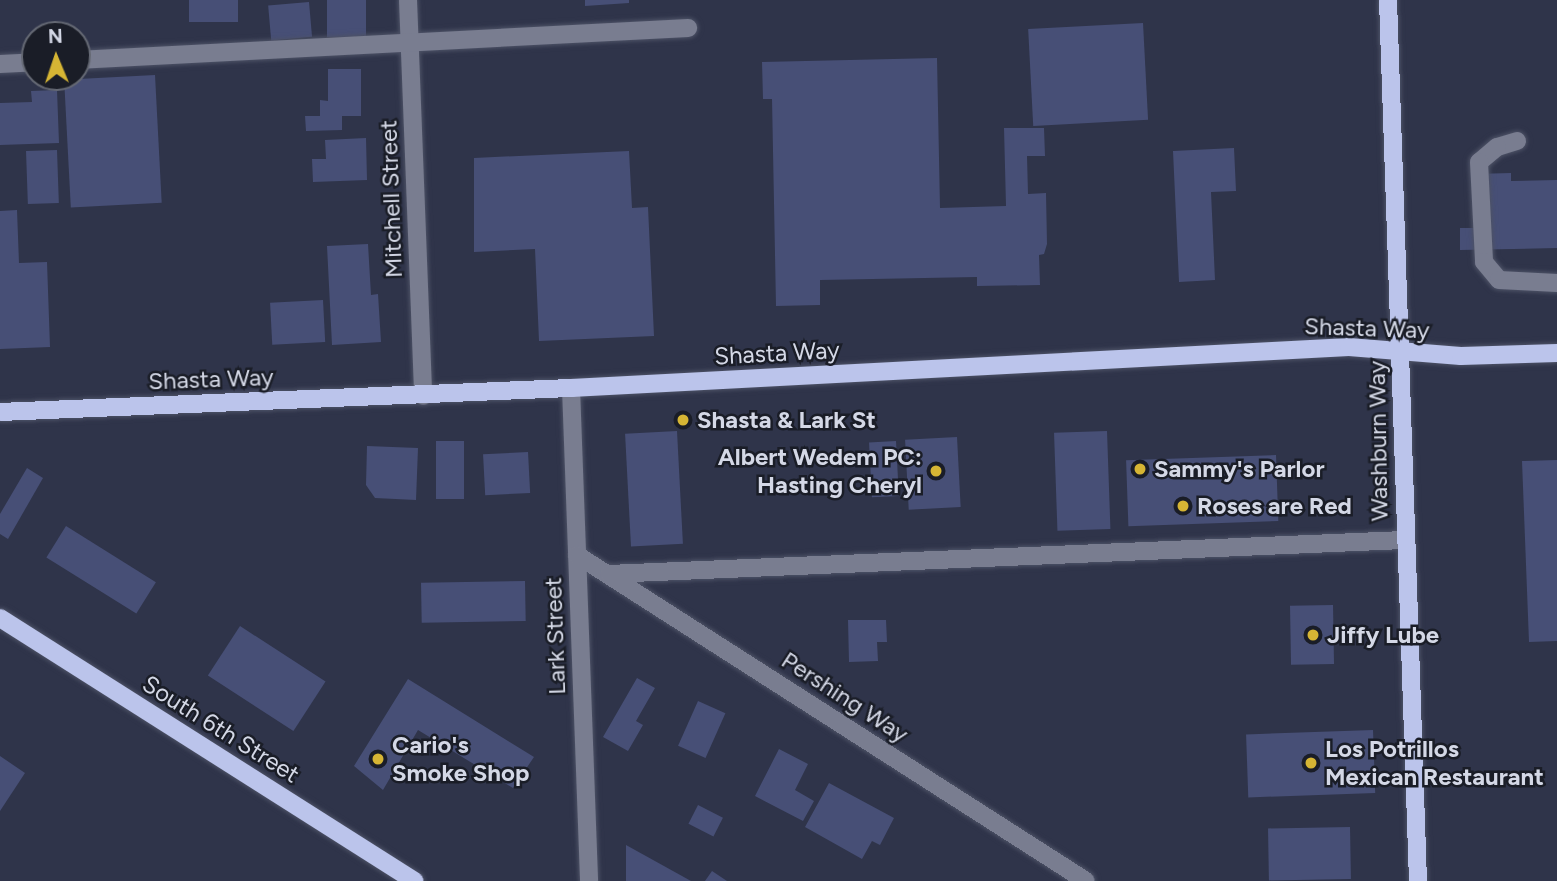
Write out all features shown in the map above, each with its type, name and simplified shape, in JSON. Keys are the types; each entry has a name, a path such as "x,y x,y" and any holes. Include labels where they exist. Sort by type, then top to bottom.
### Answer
{"main road":[{"name":"Washburn Way","path":"1388,0 1401,352 1404,540 1418,881"},
{"name":"Shasta Way","path":"0,412 423,396 1349,347 1461,356 1557,353"},
{"name":"South 6th Street","path":"0,618 415,881"}],"street":[{"name":"Mitchell Street","path":"408,0 423,396"},
{"path":"91,59 688,28"},
{"path":"0,64 21,63"},
{"path":"1517,141 1497,147 1479,162 1484,262 1499,280 1557,283"},
{"name":"Lark Street","path":"571,388 589,881"},
{"path":"608,575 1404,540"},
{"name":"Pershing Way","path":"577,555 1086,881"}],"building":[{"path":"189,0 238,0 238,22 189,22"},
{"path":"327,0 366,0 366,37 327,37"},
{"path":"585,0 629,0 629,3 585,6"},
{"path":"309,2 312,37 271,40 268,6"},
{"path":"1143,23 1148,120 1033,126 1028,29"},
{"path":"937,58 940,208 1006,206 1004,128 1044,128 1045,156 1027,156 1028,194 1046,193 1047,244 1044,254 1039,255 1040,285 977,286 977,277 820,280 820,305 776,306 772,99 763,99 762,62"},
{"path":"328,69 361,69 361,116 342,116 342,130 306,131 305,116 320,116 320,100 328,101"},
{"path":"155,75 162,203 71,208 65,91 91,91 91,78"},
{"path":"31,91 57,91 59,143 0,145 0,103 32,102"},
{"path":"366,138 367,180 313,182 312,159 326,159 325,140"},
{"path":"1234,148 1236,191 1211,192 1215,280 1179,282 1173,151"},
{"path":"57,150 59,203 28,204 26,151"},
{"path":"629,151 632,208 648,207 654,336 539,341 535,249 474,252 474,158"},
{"path":"1511,173 1511,181 1557,180 1557,248 1460,250 1460,228 1476,228 1475,174"},
{"path":"17,210 19,263 47,262 50,347 0,349 0,211"},
{"path":"368,244 371,295 378,294 381,342 332,345 327,246"},
{"path":"323,300 325,342 272,345 270,303"},
{"path":"677,431 683,544 631,547 625,434"},
{"path":"1107,431 1110,529 1057,531 1054,433"},
{"path":"957,437 961,507 909,510 905,440"},
{"path":"436,441 464,441 464,499 436,499"},
{"path":"896,441 899,496 872,497 869,442"},
{"path":"367,446 418,448 416,500 375,498 366,485"},
{"path":"528,452 530,493 485,495 483,454"},
{"path":"1276,455 1278,521 1128,526 1126,460"},
{"path":"1557,460 1557,641 1529,642 1522,461"},
{"path":"27,468 43,478 8,539 0,534 0,514"},
{"path":"66,526 156,582 136,614 46,557"},
{"path":"525,581 526,621 422,623 421,583"},
{"name":"Jiffy Lube","path":"1333,605 1334,664 1291,665 1290,606"},
{"path":"848,620 886,620 887,642 877,642 878,661 849,662"},
{"path":"240,626 326,682 293,731 208,675"},
{"path":"637,678 655,688 636,721 643,725 628,751 603,737"},
{"path":"408,679 534,757 513,788 418,730 383,790 354,766"},
{"path":"698,701 725,713 705,758 678,746"},
{"name":"Los Potrillos Mexican Restaurant","path":"1373,730 1375,793 1248,797 1246,734"},
{"path":"779,749 808,764 795,790 814,801 803,821 755,796"},
{"path":"0,756 25,773 0,811"},
{"path":"829,783 894,818 880,845 872,841 862,859 805,827"},
{"path":"698,805 723,818 713,836 688,824"},
{"path":"1350,827 1351,879 1269,880 1268,828"},
{"path":"626,845 691,881 626,881"},
{"path":"712,871 727,881 705,881"}],"place":[{"name":"Shasta & Lark St","path":"683,420"},
{"name":"Sammy's Parlor","path":"1140,469"},
{"name":"Albert Wedem PC: Hasting Cheryl","path":"936,471"},
{"name":"Roses are Red","path":"1183,506"},
{"name":"Jiffy Lube","path":"1313,635"},
{"name":"Cario's Smoke Shop","path":"378,759"},
{"name":"Los Potrillos Mexican Restaurant","path":"1311,763"}]}
